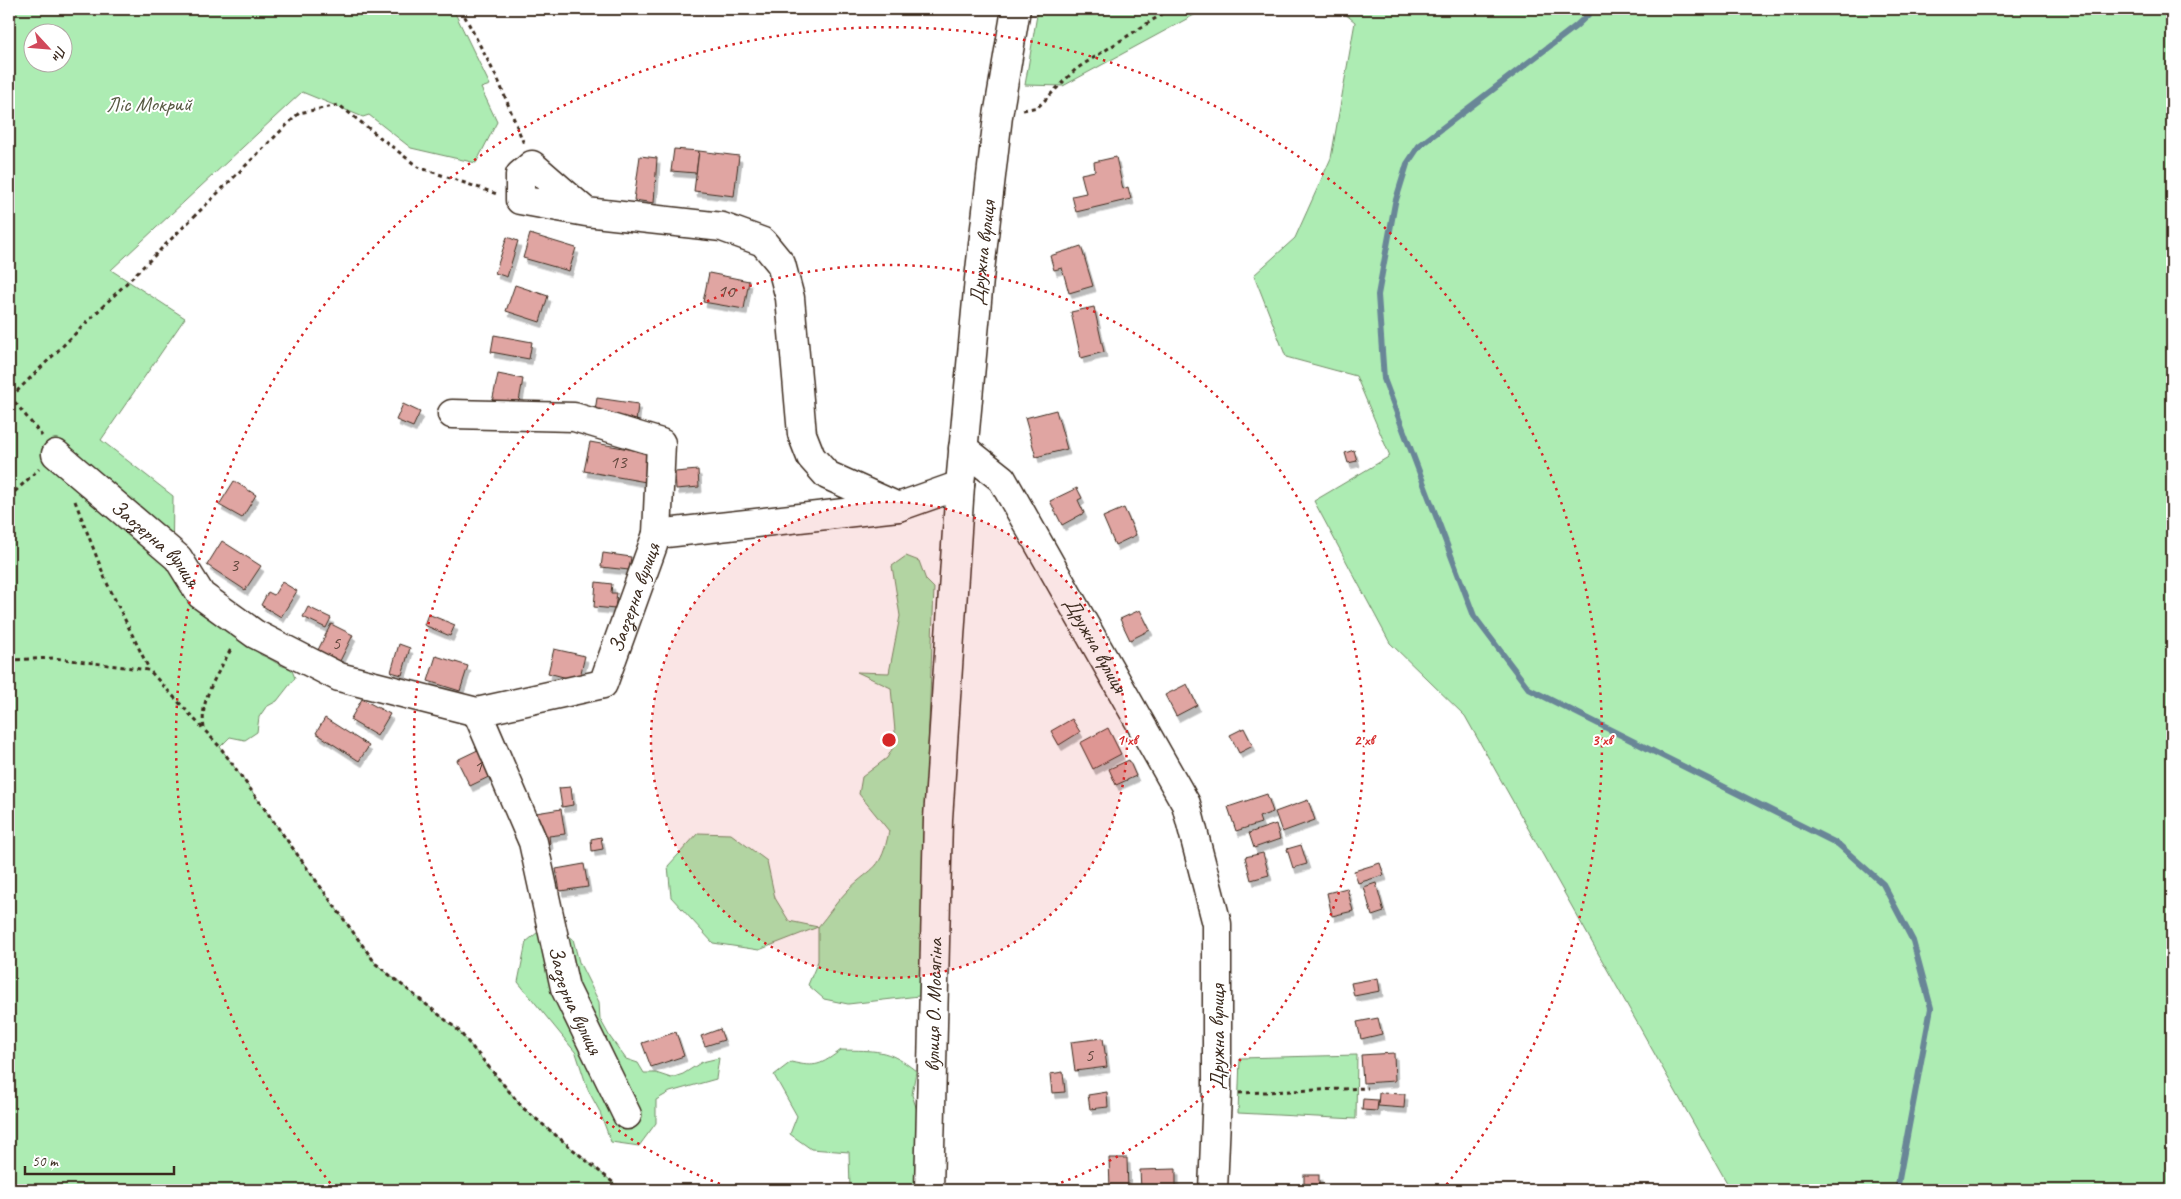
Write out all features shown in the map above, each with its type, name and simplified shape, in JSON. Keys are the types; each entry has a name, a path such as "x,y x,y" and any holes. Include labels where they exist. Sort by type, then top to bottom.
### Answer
{"street":[{"name":"Дружна вулиця","path":"1016,9 998,116 979,279 963,448 1002,479 1186,804 1217,924 1217,1094 1213,1190"},
{"path":"586,212 532,165 520,175 520,200 586,212 722,227 763,242 780,264 790,298 802,434 811,457 827,475 898,507"},
{"path":"452,414 574,418 660,443 657,534"},
{"name":"вулиця О. Мосягіна","path":"929,1190 938,819 963,448"},
{"name":"Заозерна вулиця","path":"56,454 178,558 201,595 255,634 339,677 477,712 603,684 657,534 898,507 960,485"},
{"name":"Заозерна вулиця","path":"477,712 532,842 565,988 628,1115"}],"path":[{"path":"461,9 499,82 532,165"},
{"path":"998,116 1038,107 1076,69 1170,9"},
{"path":"9,497 56,454 10,396 157,255 299,113 339,105 418,167 472,187 520,200"},
{"path":"74,499 106,580 149,670 204,728 282,831 376,964 458,1030 523,1108 622,1190"},
{"path":"204,728 202,715 206,696 232,646 255,634"},
{"path":"9,660 54,658 149,670"},
{"path":"1217,1094 1368,1088"}],"green space":[{"name":"Ліс Мокрий","path":"9,9 453,9 490,85 481,88 497,122 476,163 411,148 369,115 363,117 302,92 111,270 185,318 101,440 173,496 172,573 261,655 291,668 295,678 277,701 266,707 259,717 257,732 245,740 230,737 220,747 376,964 458,1030 523,1108 622,1190 9,1190"},
{"path":"1038,9 1130,9 1135,12 1147,9 1205,9 1063,86 1025,85"},
{"path":"1339,9 2172,9 2172,1190 1731,1190 1465,716 1390,643 1314,501 1390,456 1356,376 1286,357 1254,275 1295,238 1331,158 1355,22"},
{"path":"906,556 919,561 926,580 934,588 919,996 848,1004 824,999 808,985 818,961 818,927 844,894 875,866 883,854 886,844 889,831 859,794 862,777 887,758 896,742 891,688 857,672 889,673 900,616 892,566"},
{"path":"698,833 731,834 767,861 775,898 789,921 818,927 759,950 713,943 671,897 668,866"},
{"path":"550,922 573,939 579,962 599,1002 600,1019 626,1059 638,1063 644,1073 656,1073 671,1078 683,1074 702,1062 719,1058 716,1079 670,1092 656,1100 656,1123 639,1146 611,1142 599,1110 588,1090 576,1053 518,982 526,942"},
{"path":"841,1050 881,1052 897,1058 916,1071 912,1095 920,1119 914,1190 850,1190 849,1152 811,1149 790,1134 797,1116 774,1075 791,1062 807,1065 818,1064"},
{"path":"1357,1055 1356,1119 1238,1113 1240,1058"}],"building":[{"path":"674,149 699,151 696,173 671,171"},
{"path":"699,151 739,156 734,196 694,191"},
{"path":"640,156 657,158 654,203 634,200"},
{"path":"1116,157 1123,189 1128,187 1131,199 1076,212 1072,196 1086,193 1081,174 1095,171 1094,162"},
{"path":"530,234 576,248 569,271 523,258"},
{"path":"507,237 518,241 507,277 495,273"},
{"path":"1081,246 1093,286 1069,293 1062,268 1054,270 1050,256"},
{"path":"709,273 749,281 744,309 703,302"},
{"path":"515,285 548,296 540,322 506,311"},
{"path":"1094,307 1104,352 1081,358 1071,312"},
{"path":"494,335 532,342 529,359 491,352"},
{"path":"498,374 523,379 518,407 492,402"},
{"path":"597,398 638,404 636,423 594,417"},
{"path":"403,404 420,412 413,427 396,420"},
{"path":"1056,410 1067,449 1036,457 1025,418"},
{"path":"590,442 651,453 646,482 584,471"},
{"path":"1354,450 1357,461 1348,463 1345,453"},
{"path":"698,470 699,487 676,489 675,472"},
{"path":"234,481 256,495 242,518 219,505"},
{"path":"1077,488 1082,498 1078,500 1084,513 1062,525 1050,501"},
{"path":"1124,508 1136,535 1115,545 1103,517"},
{"path":"222,541 261,566 245,590 207,565"},
{"path":"603,553 631,557 629,570 601,567"},
{"path":"282,582 297,591 281,617 261,605 268,592 274,595"},
{"path":"596,582 612,584 611,593 617,593 615,609 594,607"},
{"path":"308,607 331,618 326,628 303,617"},
{"path":"1140,610 1150,630 1130,640 1120,619"},
{"path":"428,614 455,625 450,636 424,625"},
{"path":"331,624 353,635 340,661 318,650"},
{"path":"399,644 410,648 402,675 391,672"},
{"path":"554,649 585,656 579,681 548,673"},
{"path":"436,656 468,666 460,691 428,681"},
{"path":"1187,684 1197,705 1176,716 1165,695"},
{"path":"362,699 390,714 377,736 350,720"},
{"path":"325,718 369,746 359,761 316,733"},
{"path":"1072,719 1080,732 1059,745 1051,731"},
{"path":"1108,728 1121,754 1093,769 1080,743"},
{"path":"1244,728 1253,746 1239,753 1230,735"},
{"path":"484,747 499,772 470,786 457,760"},
{"path":"1129,760 1136,776 1116,785 1109,769"},
{"path":"571,787 573,805 562,807 559,788"},
{"path":"1267,794 1273,812 1259,817 1261,823 1236,831 1228,807"},
{"path":"1308,800 1315,820 1282,832 1275,812"},
{"path":"561,809 565,834 549,836 550,844 541,845 536,813"},
{"path":"1276,824 1280,839 1254,848 1249,833"},
{"path":"601,837 603,849 592,851 591,839"},
{"path":"1301,845 1307,864 1293,868 1287,849"},
{"path":"1263,853 1269,875 1251,880 1245,857"},
{"path":"1380,863 1384,875 1358,883 1354,871"},
{"path":"584,864 588,887 560,891 556,869"},
{"path":"1376,883 1384,912 1372,916 1364,887"},
{"path":"1347,888 1353,911 1332,916 1327,893"},
{"path":"1378,978 1380,991 1354,996 1351,983"},
{"path":"1378,1018 1382,1034 1361,1039 1357,1022"},
{"path":"720,1029 724,1040 705,1046 701,1036"},
{"path":"676,1032 684,1056 651,1067 642,1043"},
{"path":"1103,1038 1107,1067 1075,1071 1071,1042"},
{"path":"1394,1053 1395,1081 1363,1083 1361,1055"},
{"path":"1063,1072 1065,1092 1052,1093 1050,1074"},
{"path":"1107,1092 1108,1107 1090,1109 1088,1095"},
{"path":"1379,1093 1405,1094 1404,1108 1378,1106"},
{"path":"1363,1099 1378,1100 1377,1111 1362,1110"},
{"path":"1109,1158 1127,1158 1128,1190 1110,1190"},
{"path":"1176,1169 1176,1190 1141,1190 1140,1170"},
{"path":"1304,1175 1319,1175 1319,1190 1304,1190"}],"waterway":[{"path":"1594,9 1576,26 1419,146 1407,164 1395,203 1378,295 1384,379 1474,616 1529,689 1838,844 1883,884 1913,941 1931,1008 1897,1190"}]}
